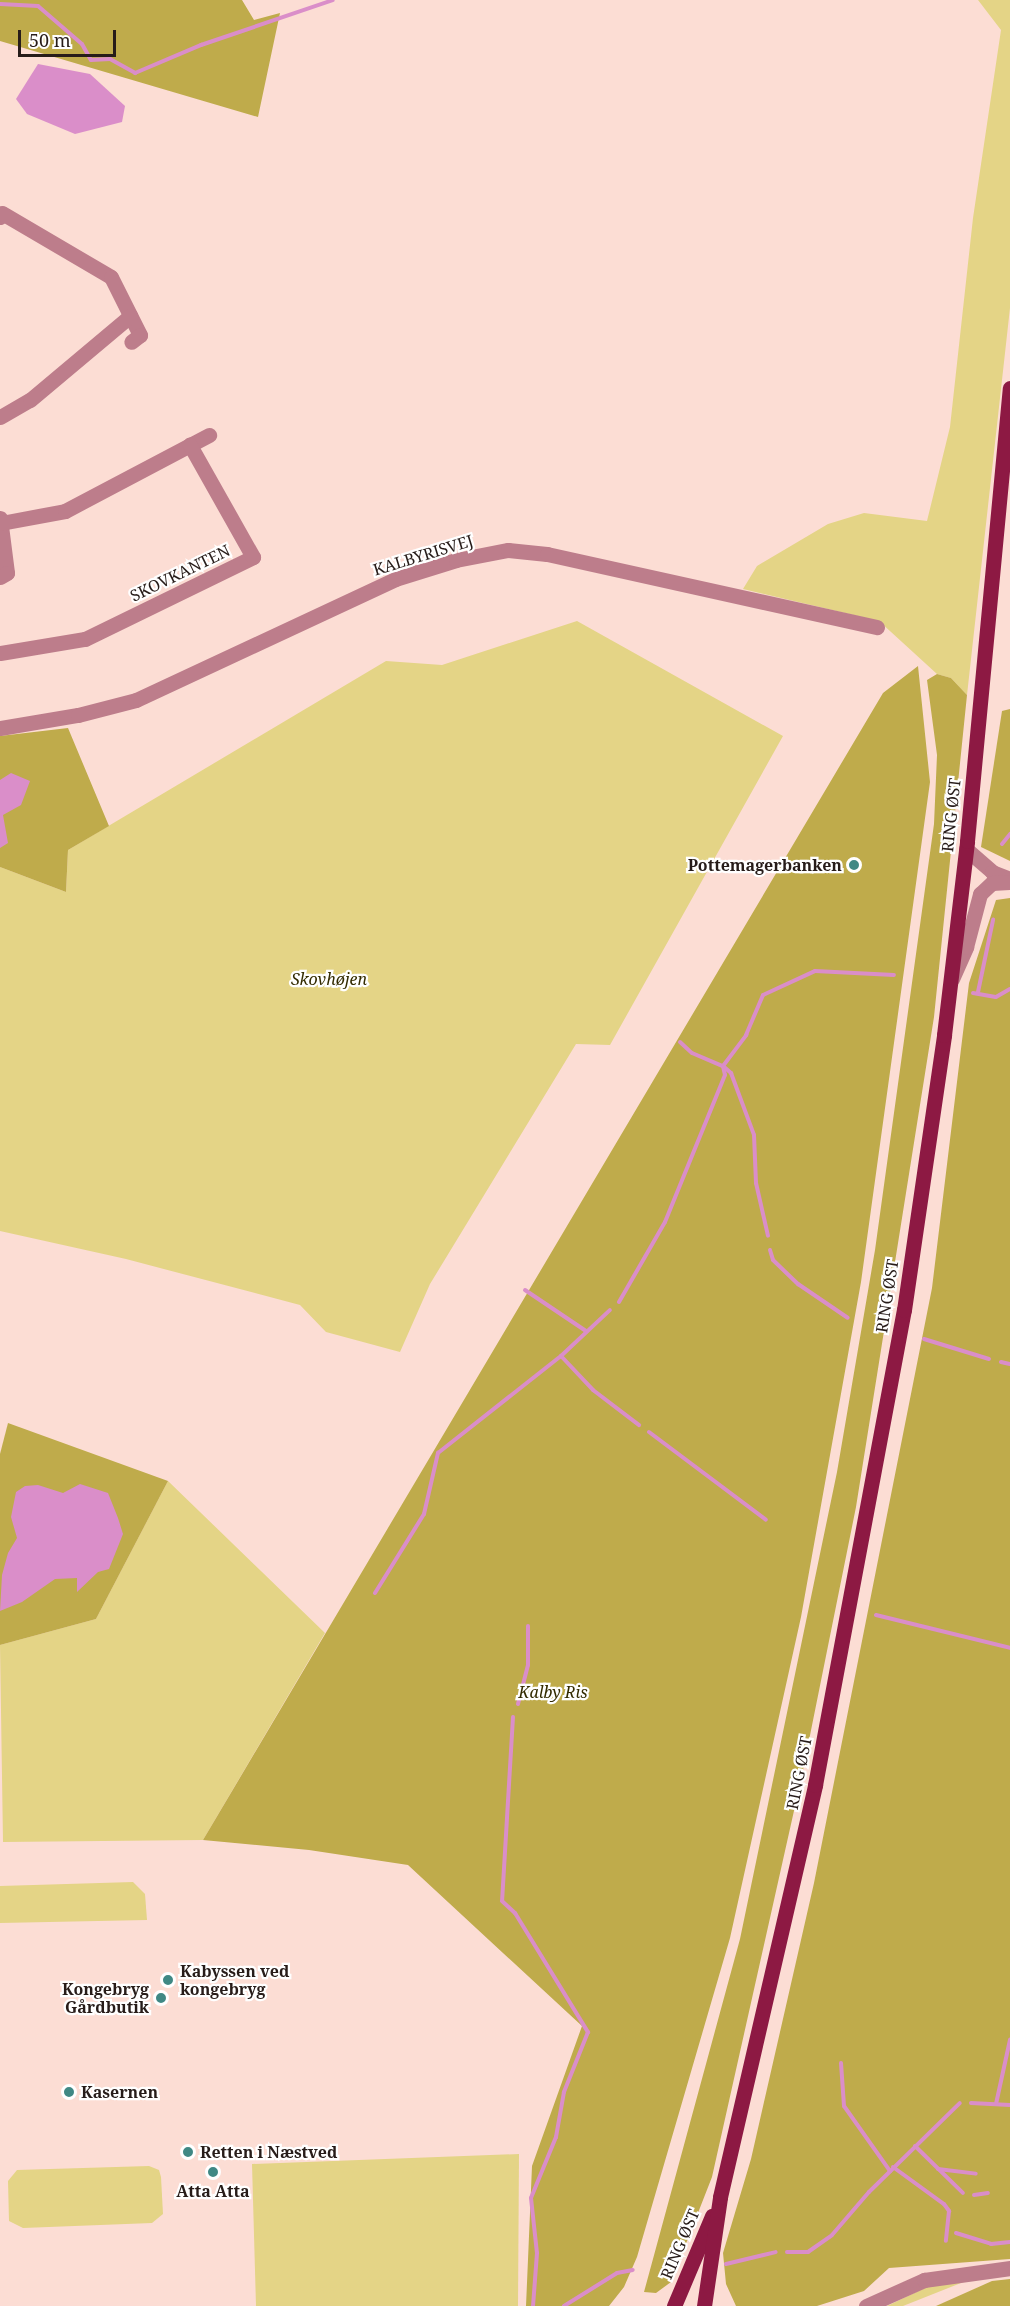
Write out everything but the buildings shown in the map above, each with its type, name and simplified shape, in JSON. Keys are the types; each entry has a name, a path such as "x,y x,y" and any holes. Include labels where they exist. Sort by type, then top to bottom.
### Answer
{"main road":[{"name":"RING ØST","path":"704,2306 720,2197 788,1916 818,1773 904,1310 950,985 966,849 1010,388"},
{"name":"RING ØST","path":"674,2306 720,2197"},
{"path":"681,2306 686,2306"}],"street":[{"path":"0,217 2,213 111,277 140,335 131,342"},
{"path":"0,417 30,400 130,316"},
{"path":"0,577 7,573 0,521 66,511 209,435"},
{"name":"SKOVKANTEN","path":"0,653 85,639 254,557 190,446"},
{"name":"KALBYRISVEJ","path":"0,728 78,715 136,700 395,579 456,560 508,550 547,554 877,627"},
{"path":"966,849 992,872 1010,880"},
{"path":"950,985 966,947 980,894 992,883 1010,880"},
{"path":"866,2306 924,2280 1010,2268"}],"green space":[{"path":"0,0 242,0 254,20 280,13 258,117 0,41"},
{"path":"978,0 1010,0 1010,308 967,695 951,678 937,674 879,621 743,589 757,566 828,524 864,513 927,521 950,427 973,218 1001,30"},
{"name":"Skovhøjen","path":"577,621 783,736 610,1045 576,1044 430,1284 400,1352 326,1332 300,1305 126,1259 0,1231 0,867 66,892 68,850 386,661 442,665"},
{"name":"Kalby Ris","path":"918,666 930,782 861,1282 801,1617 730,1938 637,2257 624,2287 609,2306 526,2306 532,2166 582,2026 408,1865 309,1850 203,1840 883,693"},
{"path":"937,674 951,678 967,695 934,1017 856,1507 802,1775 712,2177 671,2282 656,2293 644,2292 740,1939 837,1472 875,1250 934,824 937,755 927,680"},
{"path":"1010,709 1010,861 981,847 1002,711"},
{"path":"68,728 109,826 68,850 66,892 0,867 0,736"},
{"path":"1010,898 1010,2259 889,2268 864,2291 817,2306 736,2306 726,2284 723,2253 751,2159 814,1883 932,1288 969,983 996,900"},
{"path":"8,1423 168,1481 96,1619 0,1645 0,1454"},
{"path":"168,1481 325,1633 203,1840 3,1842 0,1645 96,1619"},
{"path":"133,1882 145,1894 147,1920 0,1923 0,1886"},
{"path":"519,2154 518,2306 256,2306 252,2164"},
{"path":"149,2166 159,2170 163,2214 152,2223 23,2228 9,2221 8,2181 17,2170"},
{"path":"1010,2279 1010,2306 936,2306 992,2281"},
{"path":"966,2281 903,2306 887,2306 927,2287"}],"shaded area":[{"path":"38,64 90,74 125,106 122,122 75,134 27,114 16,99"},
{"path":"11,773 30,781 21,805 3,815 8,843 0,848 0,780"},
{"path":"80,1484 108,1493 118,1518 123,1534 109,1569 98,1572 77,1592 77,1578 55,1579 22,1602 0,1611 2,1575 8,1553 17,1538 11,1517 16,1492 25,1486 38,1485 63,1493"}],"waterway":[{"path":"0,4 38,6 82,44 91,60 110,59 135,73 201,45 333,0"},
{"path":"1002,844 1010,834"},
{"path":"978,992 993,920"},
{"path":"680,1042 692,1053 723,1066 746,1035 763,995 815,971 894,975"},
{"path":"973,993 996,997 1010,989"},
{"path":"723,1066 731,1073 754,1135 756,1183 768,1236"},
{"path":"619,1302 665,1222 725,1075 723,1066"},
{"path":"770,1250 773,1260 798,1284 848,1318"},
{"path":"525,1290 586,1331"},
{"path":"375,1593 424,1514 438,1453 561,1356 610,1310"},
{"path":"924,1339 989,1359"},
{"path":"561,1356 593,1390 639,1425"},
{"path":"1001,1362 1010,1364"},
{"path":"649,1432 766,1520"},
{"path":"876,1615 1010,1648"},
{"path":"518,1704 528,1665 528,1626"},
{"path":"513,1717 502,1901 515,1913 588,2032 564,2092 556,2137 531,2198 537,2253 533,2306"},
{"path":"996,2104 1010,2040"},
{"path":"841,2063 844,2106 890,2171"},
{"path":"787,2252 808,2252 832,2235 869,2192 960,2103"},
{"path":"971,2103 1010,2105"},
{"path":"915,2146 963,2193"},
{"path":"893,2167 944,2204 949,2211 946,2241"},
{"path":"938,2169 976,2174"},
{"path":"974,2195 988,2193"},
{"path":"956,2233 991,2244 1010,2242"},
{"path":"726,2264 776,2252"},
{"path":"564,2306 617,2273 633,2270"}],"place":[{"name":"Pottemagerbanken","path":"854,865"},
{"name":"Kabyssen ved kongebryg","path":"168,1980"},
{"name":"Kongebryg Gårdbutik","path":"161,1998"},
{"name":"Kasernen","path":"69,2092"},
{"name":"Retten i Næstved","path":"188,2152"},
{"name":"Atta Atta","path":"213,2172"}]}
